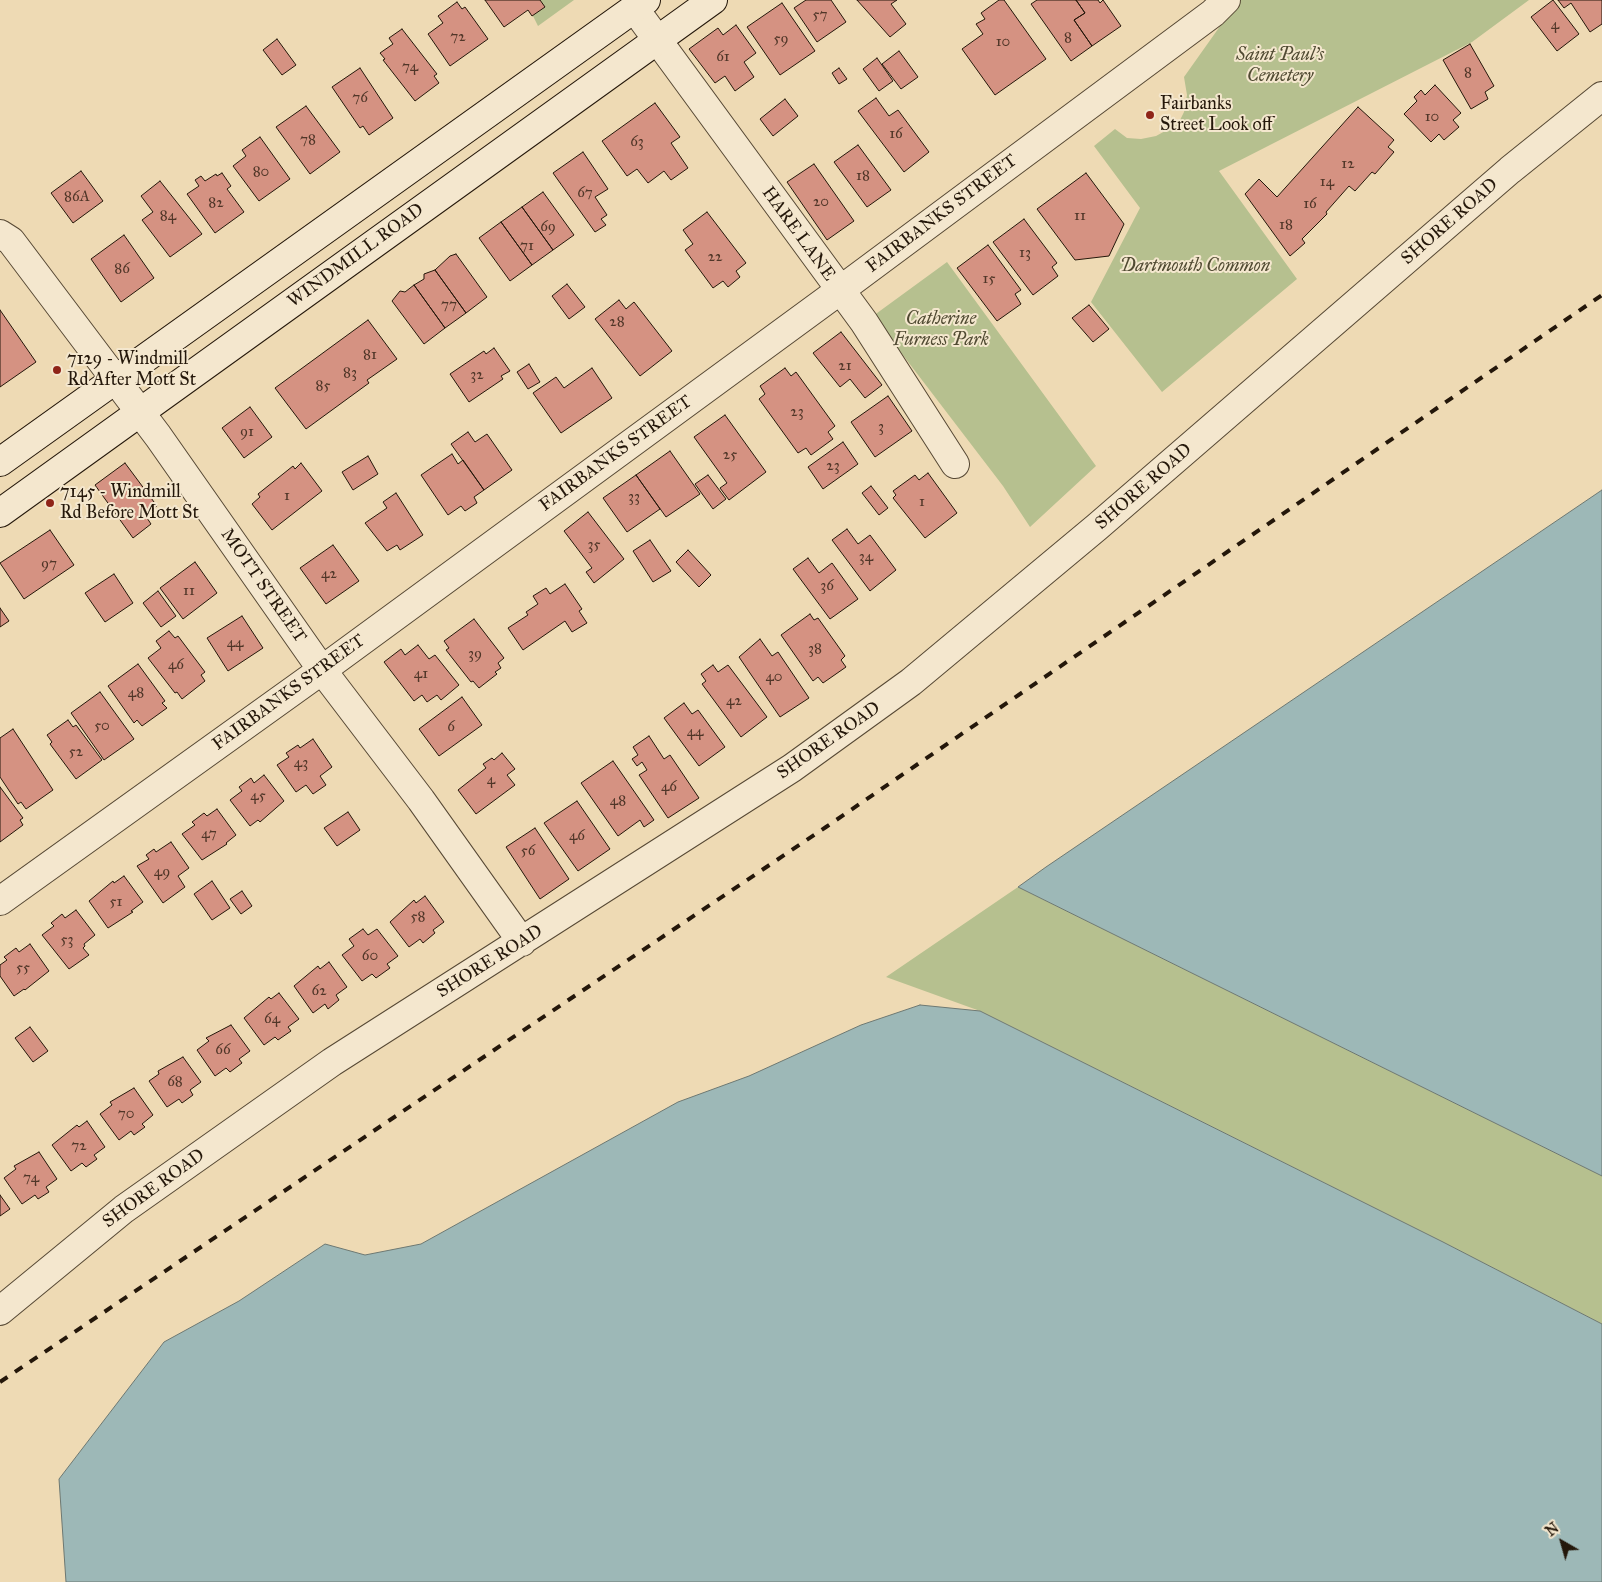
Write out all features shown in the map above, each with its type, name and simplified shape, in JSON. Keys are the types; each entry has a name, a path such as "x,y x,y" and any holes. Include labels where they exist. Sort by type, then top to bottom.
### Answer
{"street":[{"name":"WINDMILL ROAD","path":"0,513 713,0"},
{"name":"FAIRBANKS STREET","path":"0,901 322,670 839,291 1213,13 1226,0"},
{"name":"HARE LANE","path":"640,4 656,40 839,291 864,322 955,464"},
{"path":"0,462 640,4"},
{"name":"SHORE ROAD","path":"0,1311 124,1209 332,1062 522,942 844,733 911,682 1112,514 1510,170 1602,96"},
{"name":"MOTT STREET","path":"0,234 10,241 140,412 322,670 421,800 522,942"}],"green space":[{"path":"525,0 574,0 538,26"},
{"name":"Dartmouth Common","path":"1229,0 1529,0 1472,42 1219,171 1297,279 1162,392 1091,302 1140,208 1094,146 1115,129 1127,138 1141,139 1156,136 1178,124 1184,112 1187,95 1184,77 1223,22"},
{"name":"Catherine Furness Park","path":"947,262 1096,466 1030,527 1003,486 873,316"},
{"path":"1018,887 1602,1176 1602,1324 1443,1242 980,1011 886,977"}],"water":[{"path":"1602,490 1602,1176 1018,887 1046,867"},
{"path":"920,1005 980,1011 1443,1242 1602,1324 1602,1582 66,1582 59,1479 164,1342 239,1301 325,1244 365,1255 421,1244 678,1102 749,1076 861,1025"}],"building":[{"path":"485,0 540,0 545,7 532,16 528,10 504,27"},
{"path":"806,0 831,0 846,22 817,42 794,8"},
{"path":"857,0 897,0 891,4 906,24 890,37"},
{"path":"999,0 1004,0 1046,59 995,95 962,49 983,34 976,24 985,19 981,13"},
{"path":"1037,0 1076,0 1085,13 1074,20 1092,46 1071,61 1031,4"},
{"path":"1076,0 1098,0 1100,3 1103,0 1121,26 1092,46 1074,20 1085,13"},
{"path":"1553,0 1579,34 1557,51 1531,17"},
{"path":"1558,0 1602,0 1602,24 1590,32 1571,3 1564,8"},
{"path":"457,2 462,9 465,7 488,39 450,66 428,34 443,23 438,16"},
{"path":"782,3 815,51 780,75 747,27"},
{"path":"736,25 756,53 744,62 754,77 735,91 725,76 715,83 689,49 718,28 723,35"},
{"path":"402,29 437,74 434,76 439,83 415,101 383,60 385,59 380,53 393,44 389,38"},
{"path":"277,39 296,65 282,75 263,50"},
{"path":"1470,44 1494,86 1485,92 1488,99 1471,109 1443,60"},
{"path":"899,51 918,77 901,89 882,64"},
{"path":"877,58 893,81 879,91 863,69"},
{"path":"360,68 393,118 369,135 363,126 360,128 332,87"},
{"path":"839,68 847,79 839,84 832,73"},
{"path":"1435,85 1461,113 1453,120 1459,127 1444,140 1439,134 1431,142 1404,114 1417,101 1414,97 1421,90 1425,95"},
{"path":"876,98 889,116 898,110 929,152 904,172 858,111"},
{"path":"785,99 798,116 773,136 760,119"},
{"path":"655,103 680,137 671,143 688,168 671,180 664,171 648,183 637,169 627,176 602,141"},
{"path":"306,106 340,152 310,174 276,127"},
{"path":"1358,107 1394,140 1388,147 1394,152 1375,174 1372,172 1355,191 1349,186 1326,212 1327,214 1302,239 1305,243 1290,256 1245,194 1259,179 1277,197"},
{"path":"260,137 290,179 259,201 233,166 246,156 242,150"},
{"path":"858,145 891,190 867,207 834,162"},
{"path":"583,152 608,189 595,197 607,215 601,219 606,225 595,232 553,173"},
{"path":"814,164 854,221 827,240 787,182"},
{"path":"81,171 103,201 73,223 51,193"},
{"path":"222,173 231,186 227,189 244,212 215,233 187,194 199,186 195,180 201,176 205,181 216,174 217,176"},
{"path":"1086,173 1124,224 1109,256 1075,260 1037,209"},
{"path":"160,181 202,234 170,257 142,220 153,212 141,196"},
{"path":"543,192 574,235 553,250 522,207"},
{"path":"522,207 553,250 532,265 501,222"},
{"path":"707,212 746,263 736,271 740,277 728,287 723,281 713,288 685,250 693,244 683,230"},
{"path":"1024,219 1057,263 1052,267 1058,276 1033,295 993,242"},
{"path":"501,222 532,265 510,281 479,238"},
{"path":"124,235 154,278 121,302 91,259"},
{"path":"988,245 1021,290 1015,294 1021,304 997,321 957,268"},
{"path":"456,254 487,297 466,313 435,270 450,256"},
{"path":"435,270 466,313 445,328 414,285 424,279 424,274"},
{"path":"567,284 585,307 569,319 552,296"},
{"path":"414,285 445,328 424,344 392,301 400,291 405,292"},
{"path":"619,300 626,309 634,302 672,351 640,376 595,319"},
{"path":"1089,305 1109,329 1093,342 1072,318"},
{"path":"0,310 36,362 0,387"},
{"path":"368,320 397,359 367,380 369,383 306,429 275,388"},
{"path":"841,332 882,385 865,398 850,379 840,387 813,353"},
{"path":"494,348 510,371 501,376 503,379 469,402 450,374 484,351 486,354"},
{"path":"529,364 540,382 528,389 517,372"},
{"path":"592,368 612,398 561,433 533,393 556,377 564,388"},
{"path":"785,368 791,376 796,372 835,426 828,432 833,439 811,455 806,448 798,453 759,399 765,394 760,386"},
{"path":"888,396 912,431 875,457 851,422"},
{"path":"250,407 272,437 244,458 222,428"},
{"path":"725,415 766,472 729,500 720,488 727,483 694,437"},
{"path":"468,432 475,442 487,434 512,470 484,490 451,444"},
{"path":"843,442 858,464 823,489 808,467"},
{"path":"670,451 700,494 666,517 636,475"},
{"path":"452,454 458,464 463,460 484,490 474,497 477,503 465,511 461,506 448,515 421,475"},
{"path":"368,456 378,474 353,490 342,472"},
{"path":"125,463 157,506 145,515 151,524 133,538 95,485"},
{"path":"301,463 322,491 272,530 252,504 260,497 258,494 293,466 295,469"},
{"path":"928,473 957,513 925,538 893,498 896,495 893,491 915,475 919,480"},
{"path":"636,475 660,509 627,532 603,498"},
{"path":"708,475 726,499 713,509 695,484"},
{"path":"871,486 888,508 879,515 862,493"},
{"path":"396,493 423,535 400,550 397,545 387,551 365,523 387,508 383,502"},
{"path":"588,512 624,559 594,583 586,572 592,568 564,531"},
{"path":"847,529 858,544 870,535 896,570 870,591 832,540"},
{"path":"50,530 74,565 24,599 0,563"},
{"path":"650,540 671,571 653,582 633,551"},
{"path":"333,545 359,581 326,604 300,568"},
{"path":"688,550 711,575 699,587 676,562"},
{"path":"808,558 819,573 832,563 858,599 830,619 793,569"},
{"path":"195,562 217,593 183,619 160,588"},
{"path":"114,574 133,603 105,622 85,593"},
{"path":"565,584 582,609 579,611 587,623 572,632 565,621 523,650 508,628 528,615 526,612 538,604 533,596 546,588 550,594"},
{"path":"158,591 176,616 161,627 143,603"},
{"path":"0,608 9,621 0,627"},
{"path":"810,614 814,620 818,618 845,656 841,660 846,667 823,683 818,677 813,681 781,635"},
{"path":"242,616 263,648 228,671 207,638"},
{"path":"474,619 504,658 498,663 501,668 495,672 497,674 479,688 473,681 471,682 446,650 449,648 444,641"},
{"path":"169,631 175,638 178,636 205,672 201,675 205,681 182,699 177,692 175,693 148,658 161,648 156,641"},
{"path":"760,639 772,656 778,652 809,698 780,717 739,657"},
{"path":"418,645 429,659 435,655 459,685 441,700 437,695 427,702 422,695 414,701 384,662 401,649 405,655"},
{"path":"138,664 165,701 162,703 167,708 142,726 137,720 134,723 108,686"},
{"path":"713,665 718,672 728,665 767,717 741,737 702,684 706,681 701,674"},
{"path":"100,692 134,739 104,760 71,713"},
{"path":"462,697 482,725 439,756 419,729"},
{"path":"684,703 692,714 698,710 725,747 699,766 664,718"},
{"path":"68,720 73,727 76,725 102,760 76,779 50,744 52,742 47,735"},
{"path":"13,729 53,790 26,809 21,802 18,804 0,777 0,738"},
{"path":"649,736 664,759 670,755 699,798 668,818 639,775 647,770 642,762 637,766 632,759 638,755 633,747"},
{"path":"313,739 332,767 320,776 326,785 313,794 306,785 296,792 277,765 289,757 286,753 298,745 300,748"},
{"path":"502,753 515,769 507,775 515,785 476,814 458,790 486,768 483,764 492,758 494,760"},
{"path":"613,761 654,820 644,827 640,820 618,836 581,783"},
{"path":"264,775 284,801 260,822 258,820 250,826 230,800 242,791 239,787 251,778 254,783"},
{"path":"0,787 23,818 20,820 23,825 0,842"},
{"path":"577,801 610,849 578,871 544,823"},
{"path":"217,809 236,835 227,844 202,860 182,834 195,825 192,822 204,813 207,816"},
{"path":"348,812 360,830 337,846 324,828"},
{"path":"535,828 569,879 540,899 506,847"},
{"path":"171,842 189,868 178,876 185,887 163,903 137,866 149,859 146,855 154,849 156,852"},
{"path":"124,876 143,902 131,911 133,912 108,928 89,901 113,881 114,883"},
{"path":"212,881 230,908 212,920 194,894"},
{"path":"242,891 252,906 241,914 230,899"},
{"path":"425,896 444,922 433,930 435,933 423,943 420,939 409,947 390,922 414,900 416,903"},
{"path":"76,910 95,935 84,944 83,948 89,955 69,969 42,935 54,926 51,923 62,914 65,918"},
{"path":"363,929 368,935 377,929 398,956 387,964 390,968 376,978 372,974 362,981 342,955 354,946 349,939"},
{"path":"30,944 49,971 25,990 14,996 0,976 0,965 7,960 4,957 16,948 19,952"},
{"path":"329,962 347,987 336,995 339,1000 328,1009 325,1004 313,1013 294,986 318,966 320,969"},
{"path":"279,993 299,1019 288,1027 291,1031 278,1040 275,1037 264,1045 244,1018 269,997 271,999"},
{"path":"231,1025 250,1051 239,1059 242,1063 230,1072 226,1068 215,1076 197,1050 209,1041 206,1038"},
{"path":"30,1027 48,1051 33,1062 15,1038"},
{"path":"183,1057 201,1082 190,1090 193,1095 182,1103 179,1099 167,1107 149,1081 159,1074 158,1071"},
{"path":"134,1088 153,1115 142,1124 145,1127 134,1135 131,1131 119,1140 100,1114 112,1105 110,1102"},
{"path":"87,1121 105,1147 94,1155 97,1159 86,1167 82,1163 71,1171 52,1145 77,1125 79,1127"},
{"path":"39,1152 57,1179 46,1187 49,1192 38,1199 35,1195 22,1204 4,1178 16,1169 14,1166"},
{"path":"0,1195 10,1209 0,1216"}],"railway":[{"path":"0,1382 826,827 1602,295"}],"place":[{"name":"Fairbanks Street Look off","path":"1150,115"},
{"name":"7129 - Windmill Rd After Mott St","path":"57,370"},
{"name":"7145 - Windmill Rd Before Mott St","path":"50,503"}],"park label":[{"name":"Saint Paul's Cemetery","path":"1280,66"}]}
